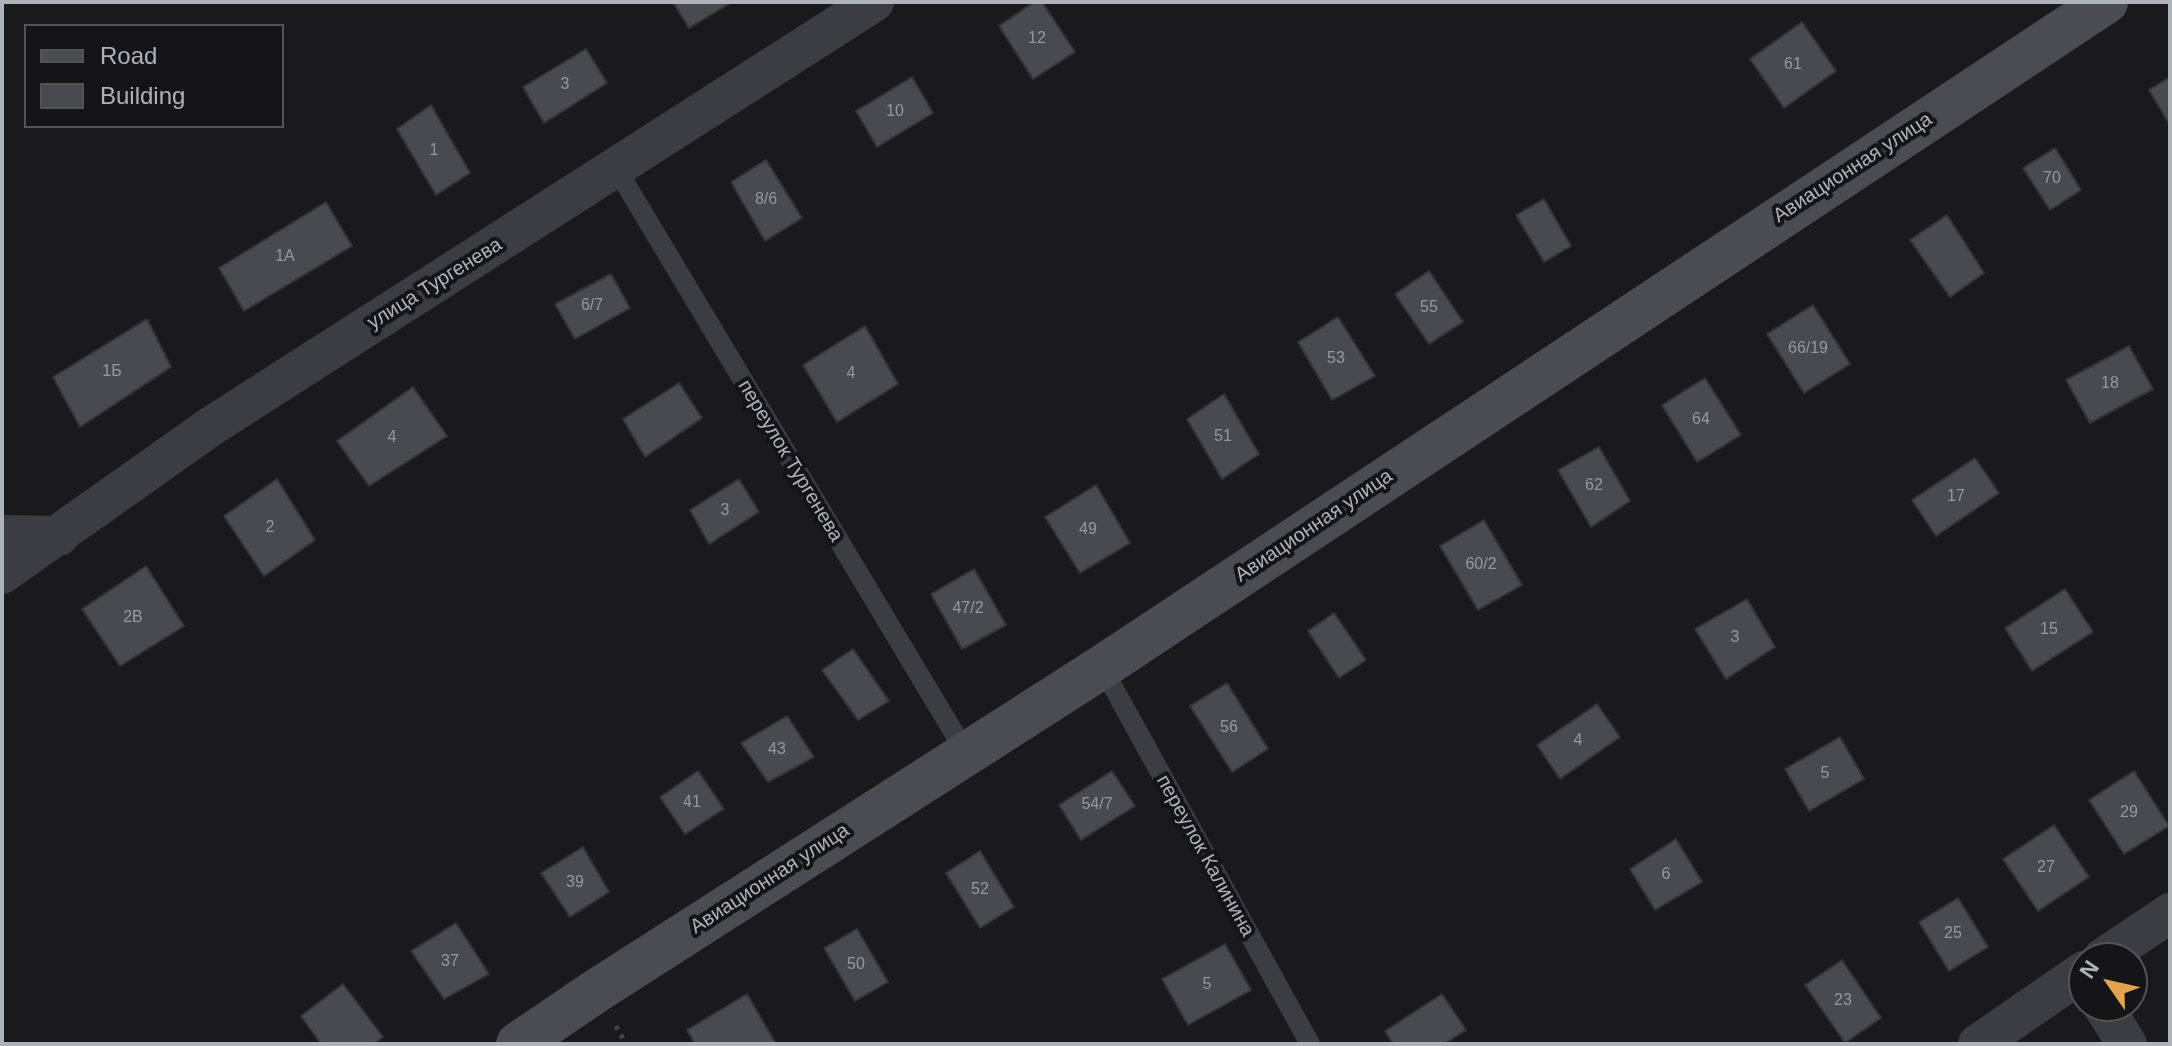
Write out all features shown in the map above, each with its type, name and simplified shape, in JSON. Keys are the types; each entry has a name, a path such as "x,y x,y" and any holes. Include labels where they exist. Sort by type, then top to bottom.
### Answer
{"main road":[{"name":"Авиационная улица","path":"518,1044 609,982 1102,667 2106,2"}],"street":[{"name":"улица Тургенева","path":"2,574 213,425 874,2"},
{"path":"2,535 59,536"},
{"path":"2128,942 2170,913"},
{"path":"1978,1044 2068,983"},
{"path":"2113,1022 2127,1044"}],"lane":[{"name":"переулок Тургенева","path":"616,168 966,753"},
{"name":"переулок Калинина","path":"1102,667 1310,1044"}],"building":[{"path":"673,2 732,2 689,28"},
{"path":"1034,2 1042,2 1075,52 1033,79 999,26"},
{"path":"1802,22 1836,71 1784,108 1750,59"},
{"path":"586,49 607,83 544,123 523,87"},
{"path":"912,77 933,113 877,147 856,111"},
{"path":"2170,77 2170,125 2149,90"},
{"path":"431,105 470,173 436,195 397,129"},
{"path":"2055,148 2081,190 2050,210 2023,168"},
{"path":"766,160 802,218 765,241 731,182"},
{"path":"1544,199 1571,246 1544,262 1516,215"},
{"path":"326,202 352,246 244,311 219,268"},
{"path":"1947,215 1984,273 1950,297 1910,240"},
{"path":"1429,271 1463,322 1429,344 1395,294"},
{"path":"611,274 630,308 575,339 555,304"},
{"path":"1813,305 1850,364 1804,393 1767,334"},
{"path":"1338,317 1375,376 1332,400 1298,342"},
{"path":"147,319 171,367 80,427 53,377"},
{"path":"865,326 898,384 837,422 803,365"},
{"path":"2129,346 2153,389 2090,423 2066,380"},
{"path":"1705,378 1741,435 1697,462 1662,405"},
{"path":"679,383 702,418 645,457 623,419"},
{"path":"413,387 447,436 369,486 337,441"},
{"path":"1224,394 1259,454 1222,479 1187,419"},
{"path":"1599,447 1630,501 1591,527 1558,470"},
{"path":"1975,458 1999,493 1936,536 1912,500"},
{"path":"277,479 315,540 264,576 224,516"},
{"path":"739,479 759,512 709,544 690,510"},
{"path":"1096,485 1130,543 1080,573 1045,517"},
{"path":"1484,520 1522,585 1478,610 1440,546"},
{"path":"146,566 184,626 120,666 82,609"},
{"path":"974,569 1006,625 962,649 931,594"},
{"path":"2065,589 2093,632 2032,671 2005,628"},
{"path":"1747,599 1775,647 1726,679 1695,629"},
{"path":"1334,613 1366,660 1339,678 1308,631"},
{"path":"853,649 889,701 858,720 822,670"},
{"path":"1227,683 1268,749 1232,772 1190,706"},
{"path":"1597,704 1620,737 1560,779 1537,745"},
{"path":"787,716 814,757 768,782 741,743"},
{"path":"1840,737 1864,779 1809,811 1785,769"},
{"path":"698,771 724,809 685,834 660,797"},
{"path":"1112,771 1135,806 1081,840 1059,805"},
{"path":"2134,771 2169,826 2124,854 2089,800"},
{"path":"2054,825 2089,877 2038,911 2003,859"},
{"path":"1676,839 1702,882 1655,910 1630,869"},
{"path":"583,847 609,892 570,917 541,873"},
{"path":"980,851 1014,907 980,928 946,873"},
{"path":"1958,898 1988,947 1949,971 1919,922"},
{"path":"456,923 489,974 444,999 411,951"},
{"path":"857,929 888,982 855,1001 824,948"},
{"path":"1225,944 1251,990 1188,1025 1162,979"},
{"path":"1842,960 1881,1018 1845,1043 1805,985"},
{"path":"343,984 383,1037 374,1044 321,1044 301,1016"},
{"path":"747,994 776,1044 695,1044 687,1030"},
{"path":"1442,994 1466,1030 1444,1044 1393,1044 1385,1031"}]}
